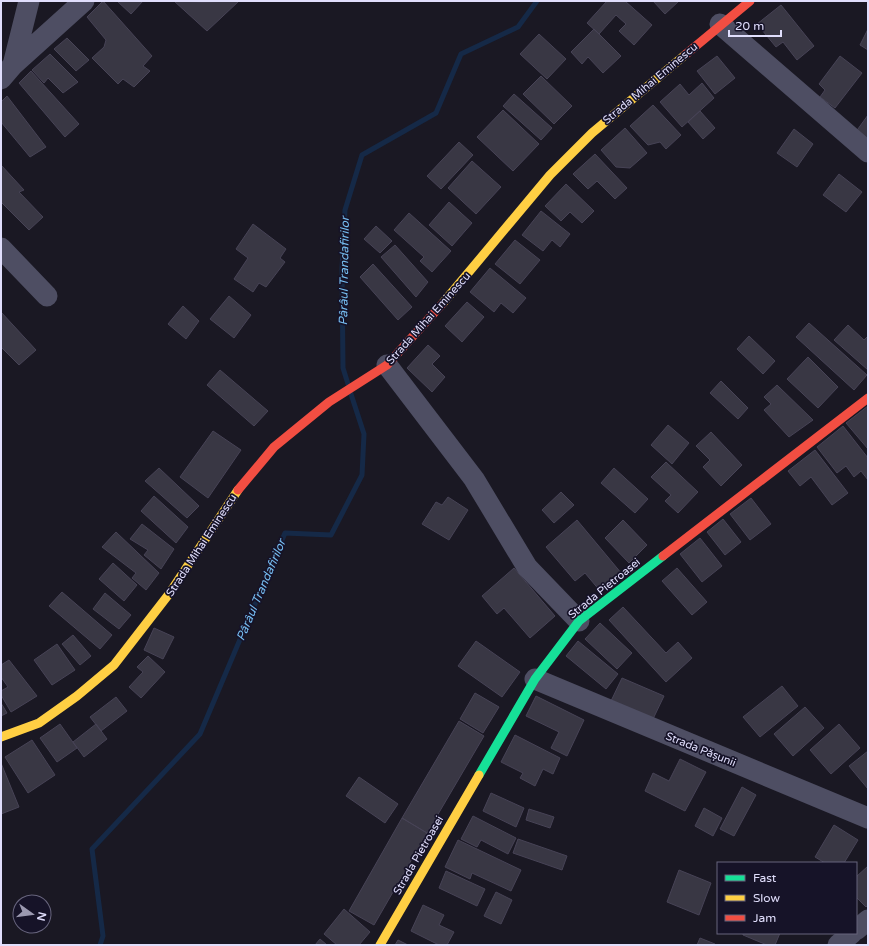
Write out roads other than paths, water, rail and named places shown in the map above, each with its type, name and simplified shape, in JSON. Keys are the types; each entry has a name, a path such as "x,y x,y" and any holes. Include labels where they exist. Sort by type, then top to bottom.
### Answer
{"street":[{"path":"7,72 29,1"},
{"path":"7,72 84,1"},
{"name":"Strada Mihai Eminescu","path":"1,737 39,723 77,696 114,665 170,594 235,494 274,447 329,402 387,365 452,294 550,175 581,143 720,24 750,1"},
{"path":"720,24 868,152"},
{"path":"1,248 46,296"},
{"path":"387,365 474,479 527,567 579,621"},
{"name":"Strada Pietroasei","path":"380,945 535,679 579,621 868,398"},
{"name":"Strada Pășunii","path":"535,679 868,818"},
{"path":"857,929 868,920"},
{"path":"838,945 851,934"}],"waterway":[{"name":"Pârâul Trandafirilor","path":"348,384 343,368 342,269 345,210 362,155 436,113 461,54 518,27 537,1"},
{"name":"Pârâul Trandafirilor","path":"100,945 103,936 92,849 200,734 285,533 331,535 362,475 364,434 351,394"}]}
